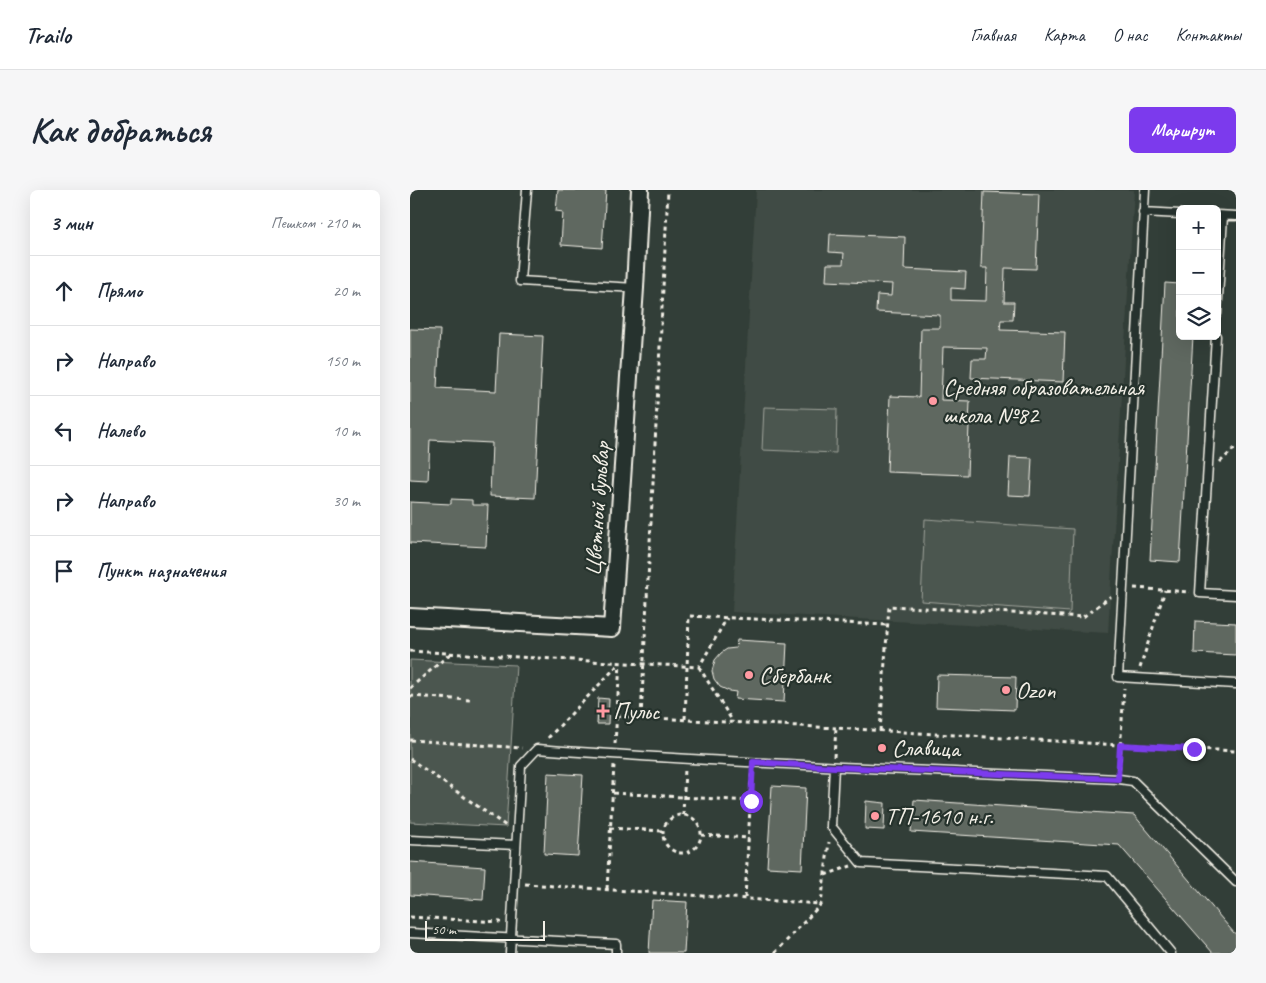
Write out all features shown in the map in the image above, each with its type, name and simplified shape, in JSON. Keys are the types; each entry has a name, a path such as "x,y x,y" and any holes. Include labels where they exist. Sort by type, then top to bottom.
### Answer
{"street":[{"name":"Цветной бульвар","path":"410,617 612,628 640,190"}],"lane":[{"path":"527,190 520,281 635,288"},
{"path":"1144,190 1118,677 1236,684"},
{"path":"1143,212 1176,214"},
{"path":"1221,216 1236,216"},
{"path":"1218,295 1219,250"},
{"path":"1216,340 1200,593 1236,595"},
{"path":"510,953 521,766 537,749 834,767 1133,781 1236,882"},
{"path":"834,767 831,826 861,863 1107,876 1171,953"},
{"path":"410,840 516,845"},
{"path":"410,933 616,944 616,953"}],"path":[{"path":"641,717 668,190"},
{"path":"1208,473 1236,447"},
{"path":"880,731 889,606 1083,617 1123,587 1200,593"},
{"path":"1137,678 1165,590"},
{"path":"685,720 689,616 887,626"},
{"path":"699,667 728,618"},
{"path":"410,651 699,667"},
{"path":"410,688 452,653"},
{"path":"607,889 620,663"},
{"path":"410,740 537,749 620,663"},
{"path":"699,667 733,722"},
{"path":"1118,779 1125,678"},
{"path":"410,696 470,700"},
{"path":"617,716 1236,751"},
{"path":"834,767 836,728"},
{"path":"683,815 685,758"},
{"path":"410,759 517,836"},
{"path":"745,898 753,762"},
{"path":"612,793 751,801"},
{"path":"683,815 697,822 700,828 700,835 695,847 684,852 677,852 667,844 663,831 668,820 683,815"},
{"path":"775,953 821,904 831,826"},
{"path":"610,828 663,831"},
{"path":"700,835 748,838"},
{"path":"825,875 861,863"},
{"path":"514,883 821,904"},
{"path":"410,917 501,922"}],"shaded area":[{"name":"Средняя образовательная школа №82","path":"756,190 1134,190 1108,633 732,612"},
{"path":"764,407 837,409 836,453 762,450"},
{"path":"925,519 1073,529 1070,612 921,601"},
{"path":"410,660 516,665 506,827 410,822"}],"building":[{"path":"558,190 606,190 602,248 561,245 563,212 556,211"},
{"path":"984,192 1039,194 1036,269 1005,268 1004,302 1014,302 1013,320 1001,320 1000,330 1065,332 1063,382 971,378 972,359 986,359 987,348 943,347 941,400 970,401 967,475 887,472 890,396 919,397 921,328 940,328 940,315 876,312 877,295 891,296 892,284 826,281 827,264 843,264 844,253 829,252 830,234 905,237 904,269 966,272 965,289 951,288 951,300 986,301 987,268 981,268"},
{"path":"1165,283 1176,284 1176,340 1193,340 1180,562 1150,560"},
{"path":"410,329 440,330 437,388 496,391 499,334 543,336 535,498 490,496 492,443 430,440 428,481 410,480"},
{"path":"1010,457 1032,458 1030,496 1008,495"},
{"path":"451,499 472,500 472,505 488,505 486,547 410,543 410,502 451,504"},
{"path":"1195,621 1236,623 1236,655 1194,653"},
{"name":"Сбербанк","path":"737,640 787,643 784,702 735,699 736,692 720,687 714,679 712,671 715,660 727,649 736,648"},
{"path":"937,675 1016,677 1015,710 936,707"},
{"name":"Пульс","path":"598,698 609,699 608,724 597,724"},
{"path":"548,773 583,775 578,856 544,854"},
{"path":"772,786 806,788 802,869 767,867"},
{"path":"914,800 1134,815 1234,933 1236,933 1236,953 1213,953 1119,845 911,832"},
{"name":"ТП-1610 н.г.","path":"866,801 885,803 884,830 865,829"},
{"path":"410,862 485,867 483,900 410,895"},
{"path":"652,900 687,902 684,953 649,953"}],"place":[{"name":"Средняя образовательная школа №82","path":"933,401"},
{"name":"Сбербанк","path":"749,675"},
{"name":"Ozon","path":"1006,690"},
{"name":"Пульс","path":"603,711"},
{"name":"Славица","path":"882,748"},
{"name":"ТП-1610 н.г.","path":"875,816"}],"route":[{"path":"751,801 753,762 1118,779 1120,745 1194,749"}]}
